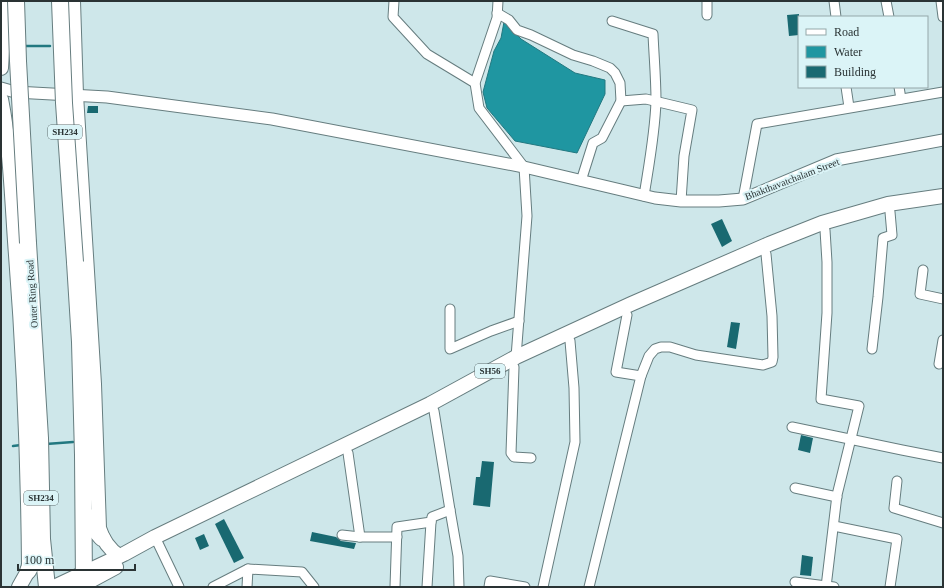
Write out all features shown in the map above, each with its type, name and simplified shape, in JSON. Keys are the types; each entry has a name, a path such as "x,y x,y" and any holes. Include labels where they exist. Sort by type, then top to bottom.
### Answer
{"highway":[{"name":"Outer Ring Road","path":"16,1 18,75 28,242 34,457 47,587"},
{"name":"SH234","path":"60,1 64,103 74,262 90,455 85,514 82,582"},
{"path":"85,514 91,525 102,538"},
{"path":"28,571 35,558 42,539"}],"main road":[{"path":"1,68 3,35 2,1"},
{"path":"73,1 76,95 92,332 89,436"},
{"path":"1,99 8,149 19,294 26,424 34,438"},
{"name":"SH56","path":"54,587 82,582 157,540 515,362 769,244 822,223 888,204 943,196"},
{"name":"SH56","path":"568,337 627,315 766,254 825,230 890,212 943,204"},
{"name":"SH56","path":"82,582 119,556 348,453 434,411 515,362"},
{"path":"90,455 99,528 102,538 111,550 119,556"},
{"path":"19,587 28,571 34,457"}],"street":[{"path":"394,1 393,17 427,54 475,83"},
{"path":"498,1 497,18 475,83 479,108 524,167 527,216 515,362 511,453 514,457 531,458"},
{"path":"707,1 707,15"},
{"path":"834,1 836,16"},
{"path":"886,1 889,16"},
{"path":"941,1 943,17"},
{"path":"498,13 509,20 517,30 573,55 593,61 613,70 619,79 622,100 602,138 593,143 581,181"},
{"path":"612,21 653,34 656,101 651,158 644,196"},
{"name":"Bhakthavatchalam Street","path":"1,88 15,92 107,97 272,119 524,167 644,196 680,201 719,201 743,198 836,160 943,140"},
{"path":"846,88 849,107"},
{"path":"899,88 901,99"},
{"path":"743,198 757,124 943,92"},
{"path":"622,100 646,99 692,110 684,156 680,201"},
{"path":"872,349 883,238 892,236 890,212"},
{"path":"795,582 829,587 837,497 859,406 822,399 828,313 825,230"},
{"path":"589,587 641,376 649,356 655,349 661,347 696,355 763,365 772,362 772,316 766,254"},
{"path":"923,270 920,294 943,298"},
{"path":"450,309 450,349 491,331 519,321"},
{"path":"627,315 616,372 641,376"},
{"path":"542,587 575,442 574,388 568,337"},
{"path":"939,364 943,340"},
{"path":"434,411 458,556 459,587"},
{"path":"792,427 943,458"},
{"path":"348,453 360,537"},
{"path":"898,481 894,508 943,523"},
{"path":"795,488 837,497"},
{"path":"427,587 432,517 450,510"},
{"path":"395,587 397,527 432,522"},
{"path":"834,526 897,539 890,587"},
{"path":"342,535 397,538"},
{"path":"157,540 179,587"},
{"path":"213,587 248,569 302,572 314,587"},
{"path":"247,587 248,569"},
{"path":"489,587 490,581 525,587"}],"water":[{"path":"504,22 521,39 575,73 605,80 605,94 577,153 515,141 487,108 483,92 494,51 501,38"}],"building":[{"path":"799,14 798,35 789,36 787,15"},
{"path":"88,106 98,106 98,113 87,113"},
{"path":"722,219 732,241 722,247 711,224"},
{"path":"731,322 740,323 736,349 727,347"},
{"path":"801,435 813,438 810,453 798,450"},
{"path":"482,461 494,462 490,507 473,505 476,477 480,477"},
{"path":"224,519 244,558 234,563 215,524"},
{"path":"312,532 336,537 341,541 356,543 354,549 310,541"},
{"path":"204,534 209,546 200,550 195,538"},
{"path":"802,555 813,557 811,576 800,575"}],"waterway":[{"path":"24,46 50,46"},
{"path":"46,444 73,442"},
{"path":"13,446 21,445"}]}
